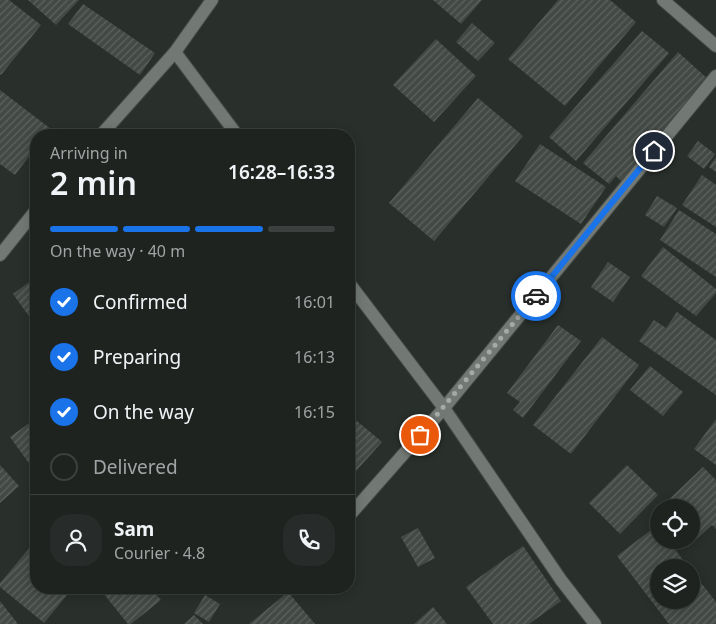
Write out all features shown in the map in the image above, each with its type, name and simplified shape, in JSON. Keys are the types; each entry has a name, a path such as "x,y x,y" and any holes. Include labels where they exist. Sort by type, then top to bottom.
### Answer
{"street":[{"path":"106,129 175,52 212,0"},
{"path":"663,0 716,46"},
{"path":"175,52 233,129"},
{"path":"355,509 444,408 716,76"},
{"path":"0,255 30,218"},
{"path":"355,291 444,408 561,580 595,624"}],"building":[{"path":"0,0 9,0 41,25 1,75 0,74"},
{"path":"28,0 79,0 56,25"},
{"path":"433,0 482,0 461,24"},
{"path":"558,0 610,0 636,22 565,106 508,59"},
{"path":"83,4 155,53 140,75 68,24"},
{"path":"472,23 495,43 478,61 456,42"},
{"path":"642,31 669,53 576,161 549,137"},
{"path":"436,39 476,76 434,122 393,85"},
{"path":"678,52 709,80 622,182 616,176 609,184 583,163"},
{"path":"0,90 51,129 30,129 30,155 15,175 0,164"},
{"path":"478,98 523,136 434,241 389,203"},
{"path":"698,141 715,154 704,169 687,156"},
{"path":"540,144 606,187 581,224 515,181"},
{"path":"716,157 716,172 709,167"},
{"path":"702,175 716,185 716,227 682,205"},
{"path":"657,196 677,208 664,227 645,215"},
{"path":"679,210 716,234 716,277 660,240"},
{"path":"663,247 716,289 716,293 696,316 641,276"},
{"path":"608,262 630,277 613,302 591,287"},
{"path":"30,281 30,318 13,294"},
{"path":"677,312 716,340 716,395 639,341 654,320 666,328"},
{"path":"558,325 581,341 523,418 513,410 520,402 507,393"},
{"path":"602,337 639,365 571,454 533,425"},
{"path":"650,366 683,392 663,416 630,390"},
{"path":"716,419 716,465 694,449"},
{"path":"357,421 382,442 355,472 355,423"},
{"path":"30,422 30,465 10,437"},
{"path":"0,465 19,486 0,503"},
{"path":"627,465 658,495 654,499 650,499 650,503 620,534 589,503"},
{"path":"703,467 716,480 716,529 712,525 700,536 700,499 669,499"},
{"path":"418,528 435,558 418,567 401,537"},
{"path":"650,531 650,549 675,549 682,559 650,559 650,599 617,556"},
{"path":"523,546 561,601 529,624 493,624 466,587"},
{"path":"30,547 30,594 68,594 44,623 0,587 0,583"},
{"path":"700,582 716,602 716,624 669,624 658,609 700,609"},
{"path":"104,594 156,594 161,600 131,624 128,624"},
{"path":"286,594 290,594 315,624 249,624"},
{"path":"205,595 220,604 209,622 194,613"},
{"path":"0,601 18,624 0,624"},
{"path":"433,607 447,624 414,624"},
{"path":"194,615 203,624 184,624"}],"way so far":[{"path":"420,435 536,296"}],"route":[{"path":"536,296 654,151"}]}
